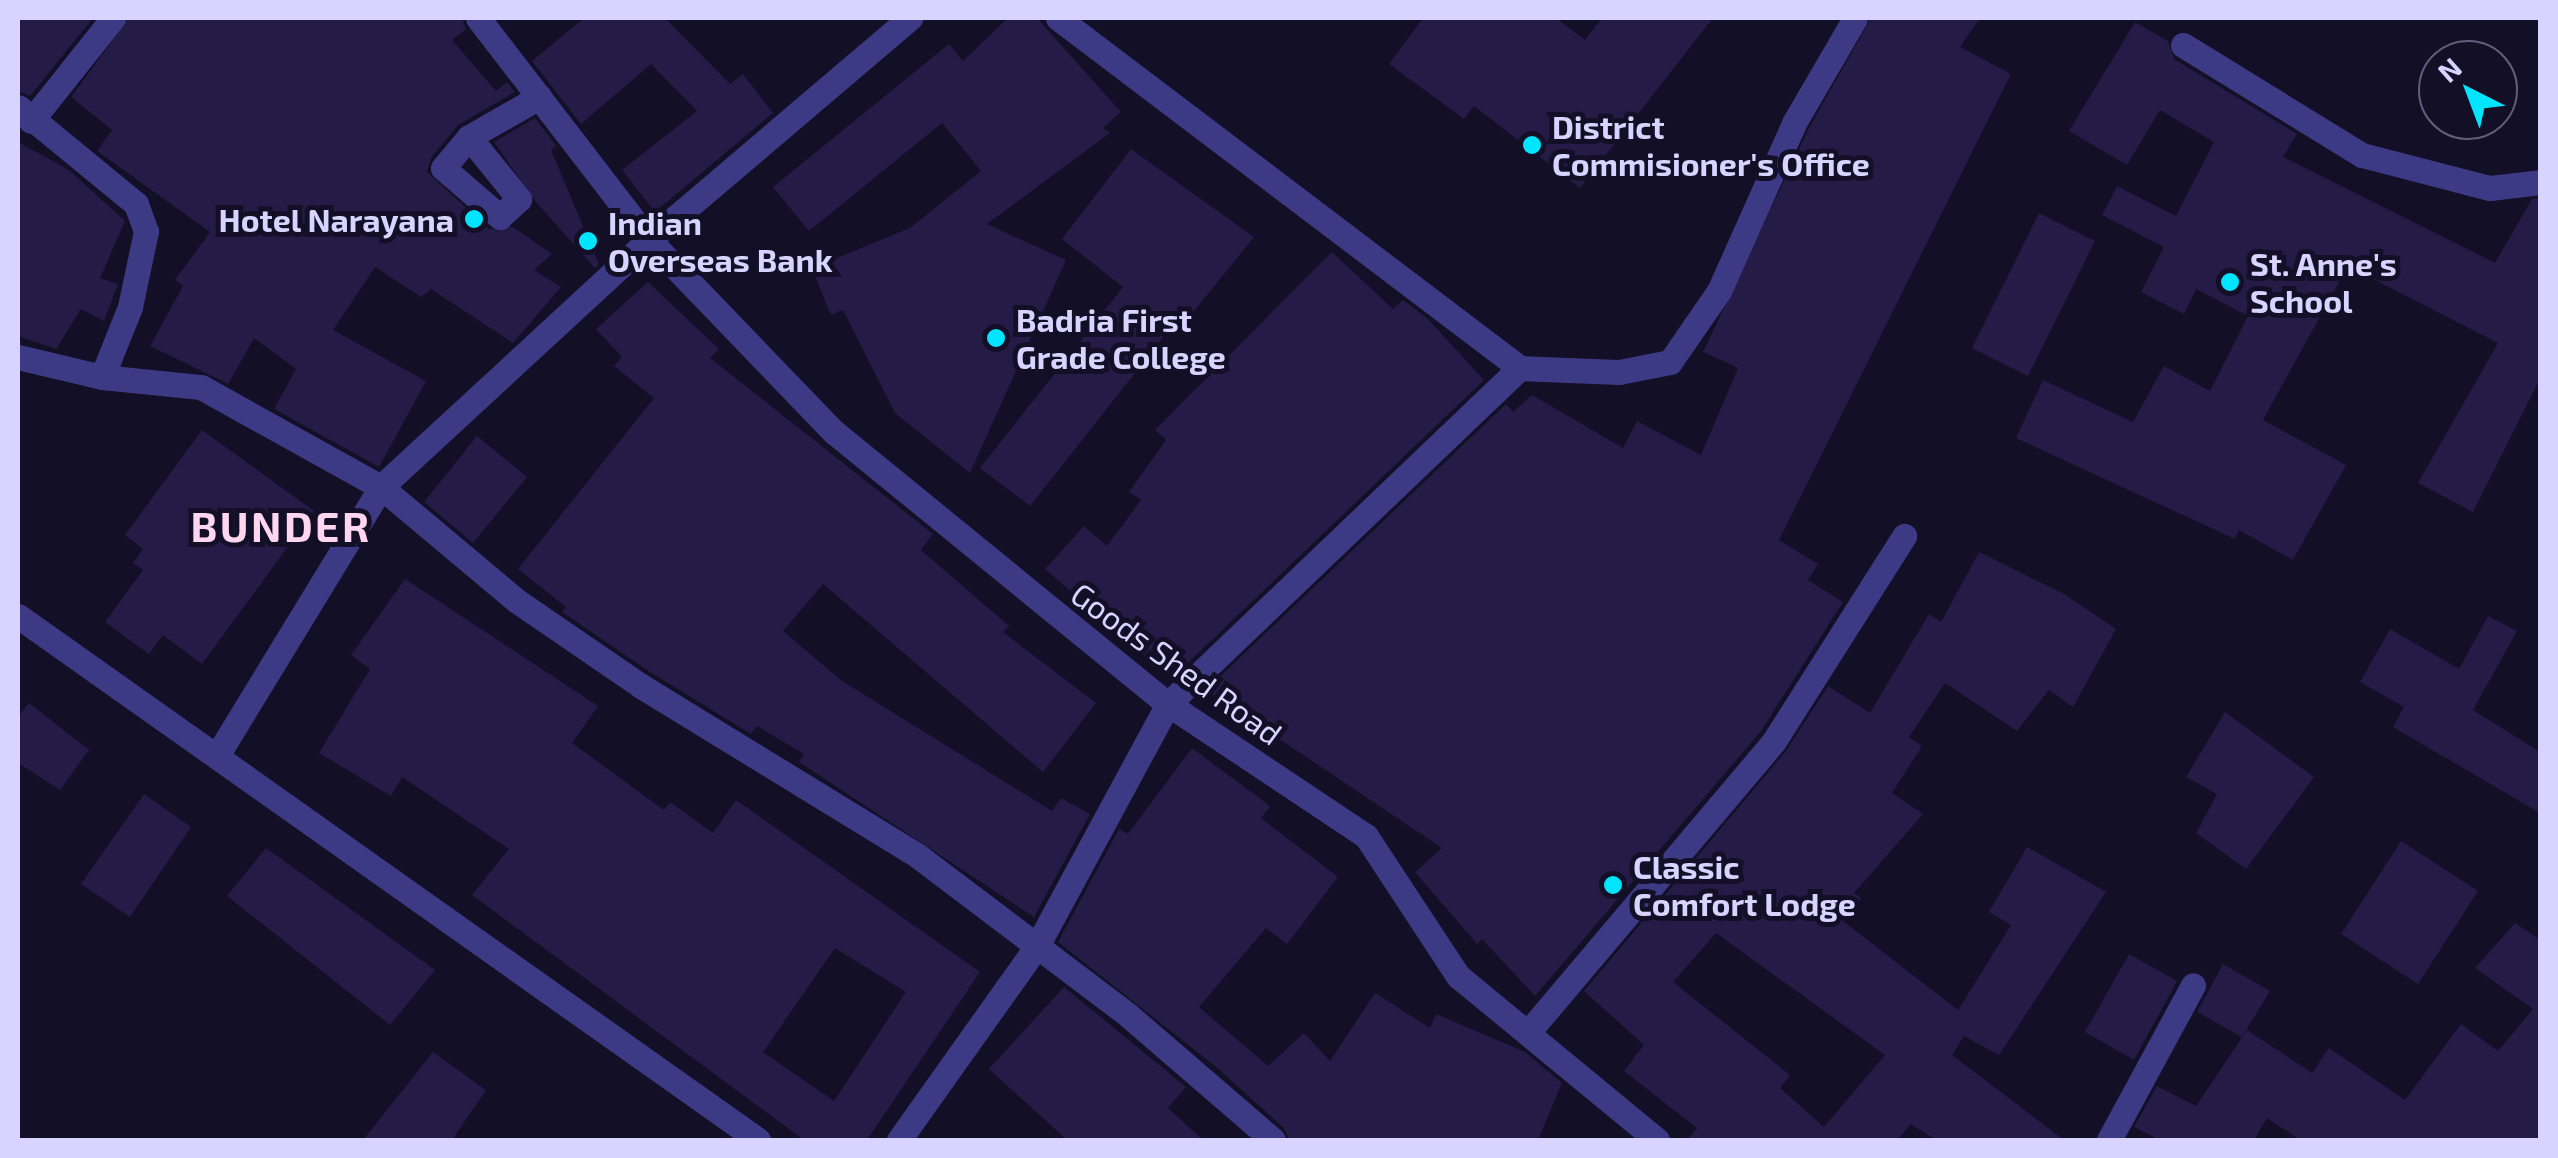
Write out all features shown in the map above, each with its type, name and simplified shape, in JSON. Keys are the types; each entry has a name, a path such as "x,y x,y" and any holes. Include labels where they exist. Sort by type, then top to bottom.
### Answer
{"street":[{"path":"102,376 130,307 146,232 136,204 24,114 113,18"},
{"name":"Goods Shed Road","path":"478,18 649,240 834,432 1168,704 1366,836 1458,976 1530,1030 1658,1140"},
{"path":"218,754 381,487 649,240 910,18"},
{"path":"1058,18 1520,368 1619,372 1670,362 1720,292 1794,122 1855,18"},
{"path":"2183,45 2362,156 2490,188 2540,182"},
{"path":"469,137 539,97"},
{"path":"18,357 102,376 201,387 381,487 517,600 641,686 918,856 1038,946 1273,1140"},
{"path":"899,1140 1038,946 1168,704 1520,368"},
{"path":"1530,1030 1774,741 1904,536"},
{"path":"18,616 758,1140"},
{"path":"2108,1140 2192,985"}],"building":[{"path":"18,18 93,18 30,96 18,91"},
{"path":"129,18 462,18 466,29 452,40 496,91 507,82 515,92 458,125 431,158 427,172 489,229 513,227 552,254 534,270 561,287 513,343 431,289 421,297 375,267 333,330 426,381 379,467 274,409 296,369 254,338 228,384 150,346 183,286 175,280 210,232 97,151 112,130 71,97"},
{"path":"584,18 665,18 730,84 743,74 773,113 655,212 622,170 697,111 651,64 581,124 532,61"},
{"path":"1008,18 1037,18 1121,112 1103,128 1110,133 987,224 1066,260 970,473 895,413 843,310 831,315 812,268 910,228 981,171 942,123 809,231 773,187 949,44 963,61"},
{"path":"1423,18 1556,18 1585,40 1602,18 1713,18 1580,188 1474,106 1464,119 1389,64"},
{"path":"1871,18 1980,18 1960,47 2011,74 1779,540 1818,564 1808,580 1843,602 1761,731 1535,996 1482,939 1477,944 1415,872 1442,848 1206,690 1506,404 1513,412 1532,395 1623,448 1637,421 1701,455 1738,368 1703,352 1808,130"},
{"path":"2135,22 2168,41 2174,59 2297,134 2283,157 2495,263 2532,199 2540,198 2540,379 2473,512 2418,483 2498,343 2348,266 2263,420 2346,465 2293,560 2239,530 2235,539 2016,438 2043,380 2133,422 2164,366 2210,391 2248,316 2196,289 2184,314 2141,292 2164,247 2102,215 2117,186 2176,216 2214,142 2160,110 2127,165 2069,131"},
{"path":"535,118 556,146 551,150 599,264 595,268 535,201 494,142"},
{"path":"18,142 69,170 125,221 100,278 118,284 104,321 81,309 56,349 18,336"},
{"path":"1131,149 1254,237 1182,326 1176,321 1030,506 980,468 1123,287 1062,239"},
{"path":"2039,213 2095,241 2028,376 1972,348"},
{"path":"1332,252 1393,309 1403,300 1427,318 1484,380 1171,679 1045,569 1084,526 1107,546 1141,500 1129,492 1166,440 1155,430"},
{"path":"648,282 719,349 710,358 933,534 921,550 1009,626 1003,632 1096,703 1043,772 823,584 783,631 842,681 1052,811 1061,798 1090,814 1034,917 799,762 804,754 757,726 751,734 650,672 562,612 566,607 518,569 654,398 614,366 622,357 596,329"},
{"path":"202,430 314,511 202,664 163,635 149,654 105,622 143,570 133,563 143,549 125,535"},
{"path":"477,436 527,477 473,543 424,502"},
{"path":"1979,552 2064,594 2116,629 2073,707 2049,690 2017,731 1945,683 1909,737 1922,746 1892,793 1923,814 1854,893 1861,898 1843,921 1958,1010 2011,925 1989,912 2027,847 2106,892 1999,1055 1964,1036 1952,1055 2064,1140 1936,1140 1911,1124 1897,1140 1687,1140 1697,1128 1624,1071 1644,1045 1584,991 1786,751 1828,686 1870,713 1929,614 1941,622","holes":["1716,933 1885,1055 1824,1127 1780,1088 1790,1075 1673,982"]},
{"path":"405,579 598,706 572,743 664,810 670,802 713,833 736,800 980,972 867,1140 804,1140 472,895 509,849 402,777 391,796 319,753 370,669 351,655","holes":["835,948 906,992 834,1101 763,1052"]},
{"path":"2488,616 2517,631 2473,710 2540,752 2540,813 2393,727 2404,707 2360,682 2390,629 2459,669"},
{"path":"29,703 89,750 60,790 18,763 18,717"},
{"path":"2225,712 2314,777 2246,869 2196,833 2217,794 2186,777"},
{"path":"1192,748 1270,806 1261,818 1338,877 1287,944 1266,928 1199,1007 1268,1066 1304,1033 1330,1061 1375,993 1430,1028 1436,1014 1525,1052 1562,1083 1538,1140 1289,1140 1284,1128 1215,1066 1058,942 1119,829 1128,834"},
{"path":"144,794 191,827 130,917 81,884"},
{"path":"2401,841 2478,891 2418,984 2341,934"},
{"path":"266,848 435,970 390,1025 227,896"},
{"path":"2515,923 2540,940 2540,1140 2300,1140 2267,1118 2254,1140 2160,1140 2134,1127 2157,1086 2196,1106 2247,1030 2312,1073 2329,1048 2405,1100 2461,1024 2498,1051 2533,1009 2475,968"},
{"path":"2129,954 2177,981 2134,1060 2085,1032"},
{"path":"2223,964 2270,991 2242,1037 2197,1012"},
{"path":"1064,987 1186,1087 1168,1108 1203,1140 1067,1140 989,1069"},
{"path":"433,1052 486,1090 452,1140 363,1140"}],"place":[{"name":"District Commisioner's Office","path":"1532,145"},
{"name":"Hotel Narayana","path":"474,219"},
{"name":"Indian Overseas Bank","path":"588,241"},
{"name":"St. Anne's School","path":"2230,282"},
{"name":"Badria First Grade College","path":"996,338"},
{"name":"Classic Comfort Lodge","path":"1613,885"}],"district":[{"name":"BUNDER","path":"281,525"}]}
